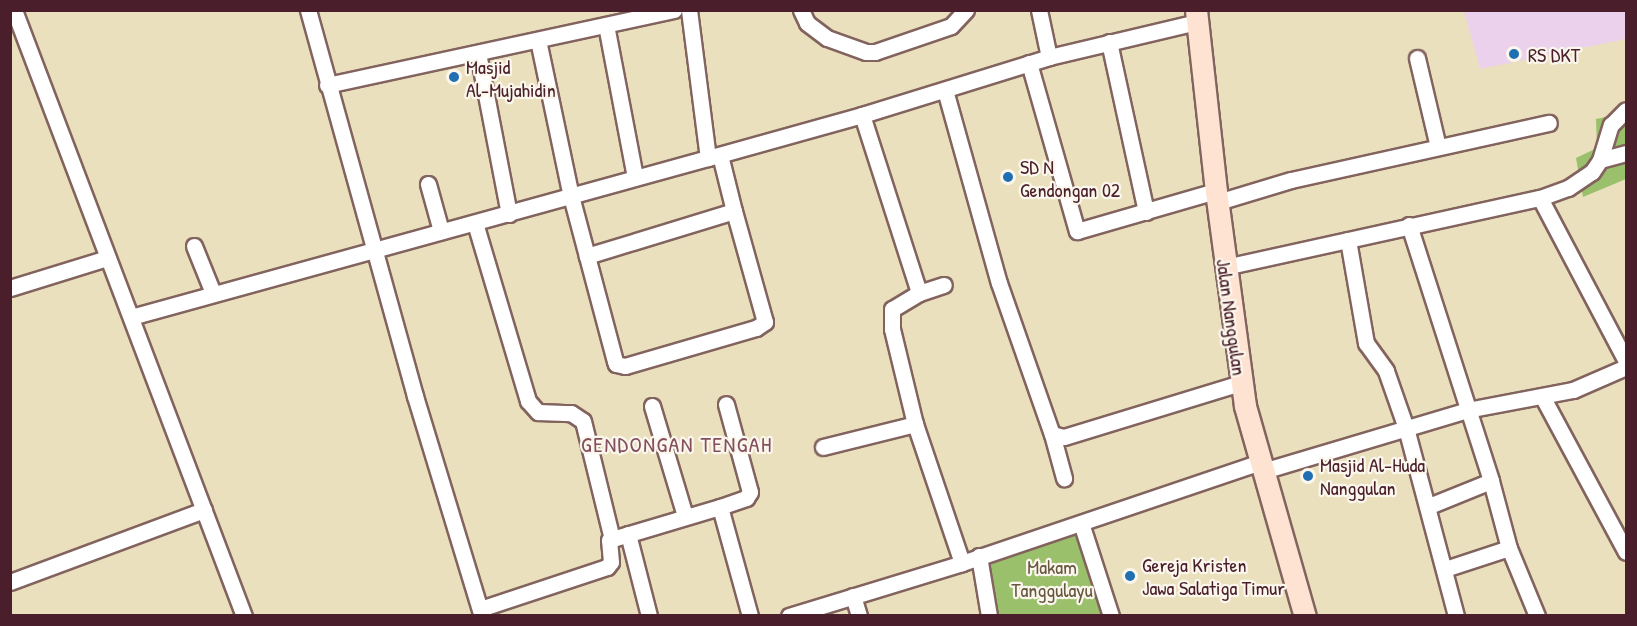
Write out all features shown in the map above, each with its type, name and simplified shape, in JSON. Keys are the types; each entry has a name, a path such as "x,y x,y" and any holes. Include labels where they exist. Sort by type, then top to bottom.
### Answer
{"street":[{"path":"14,10 244,615"},
{"path":"308,10 415,396 481,612 607,567 611,562 608,543 612,539 746,498 750,492 726,404"},
{"path":"327,85 674,10"},
{"path":"538,40 571,196 615,361 619,366 762,326 764,316 734,212 714,156 689,10"},
{"path":"801,10 807,23 818,32 866,52 883,51 951,26 966,10"},
{"path":"1039,10 1049,57"},
{"path":"131,317 862,115 1049,57 1196,16"},
{"name":"Jalan Nanggulan","path":"1196,16 1241,383 1262,467 1305,615"},
{"path":"606,25 635,177"},
{"path":"1109,42 1146,212"},
{"path":"478,53 509,214"},
{"path":"1417,58 1438,147"},
{"path":"1029,63 1077,231 1146,212 1549,123"},
{"path":"945,90 999,283 1052,434 1064,478"},
{"path":"1225,267 1540,198 1581,182 1600,160 1611,125 1626,110"},
{"path":"862,115 919,293"},
{"path":"1600,160 1626,153"},
{"path":"428,184 441,231"},
{"path":"1540,198 1626,361"},
{"path":"587,256 734,212"},
{"path":"475,223 528,401 538,412 571,413 583,422 612,539"},
{"path":"1409,225 1491,481 1509,548 1537,615"},
{"path":"1348,240 1366,343 1386,371 1406,428 1429,506 1456,615"},
{"path":"194,246 213,293"},
{"path":"10,288 107,258"},
{"path":"944,285 919,293 892,309 892,329 915,424 962,563"},
{"path":"789,615 962,563 1081,523 1262,467 1467,410 1588,385 1626,367"},
{"path":"1052,434 1064,437 1241,383"},
{"path":"1542,396 1626,550"},
{"path":"652,406 685,516"},
{"path":"823,447 915,424"},
{"path":"1429,506 1491,481"},
{"path":"720,507 750,615"},
{"path":"10,582 204,510"},
{"path":"1081,523 1111,615"},
{"path":"628,534 649,615"},
{"path":"1445,569 1509,548"},
{"path":"979,556 989,615"},
{"path":"853,596 859,615"}],"shaded area":[{"name":"RS DKT","path":"1464,11 1626,11 1626,39 1480,69"}],"green space":[{"path":"1626,113 1626,179 1583,197 1576,158 1597,148 1596,119"},
{"name":"Makam Tanggulayu","path":"1078,529 1106,615 996,615 987,559"}],"place":[{"name":"RS DKT","path":"1514,54"},
{"name":"Masjid Al-Mujahidin","path":"454,77"},
{"name":"SD N Gendongan 02","path":"1008,177"},
{"name":"Masjid Al-Huda Nanggulan","path":"1308,476"},
{"name":"Gereja Kristen Jawa Salatiga Timur","path":"1130,576"}],"district":[{"name":"GENDONGAN TENGAH","path":"677,445"}]}
